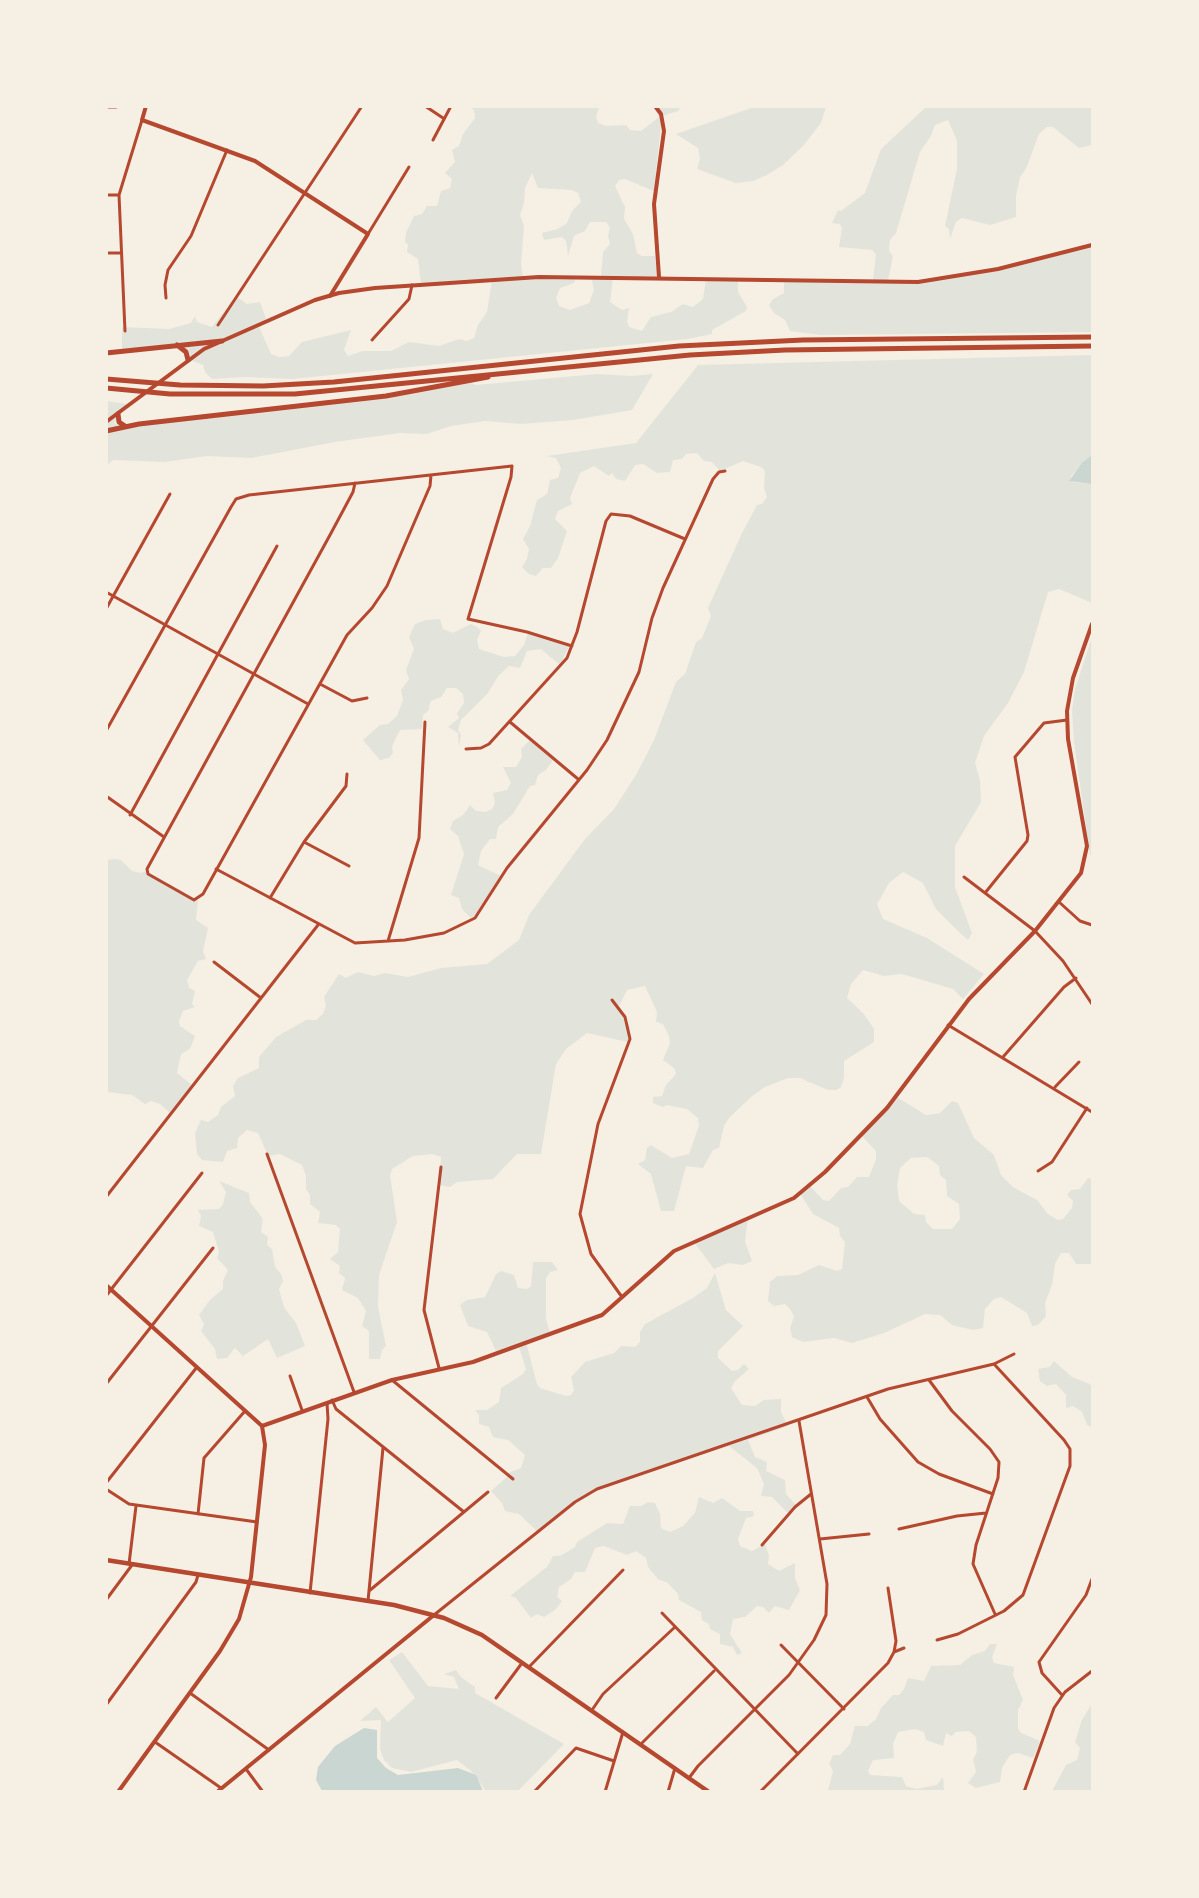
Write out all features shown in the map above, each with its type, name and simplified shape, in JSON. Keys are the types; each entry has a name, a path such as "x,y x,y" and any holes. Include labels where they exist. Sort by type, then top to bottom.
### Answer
{"highway":[{"path":"106,379 240,387 334,382 679,346 803,340 1092,337"},
{"path":"106,353 222,341"},
{"path":"177,345 186,352 188,360"},
{"path":"106,388 170,394 295,394 624,360 774,350 1092,346"},
{"path":"106,431 125,426 386,396 521,370"},
{"path":"118,414 119,422 125,426"}],"main road":[{"path":"106,1560 368,1601 434,1615 473,1630 709,1791"}],"street":[{"path":"124,331 119,195 146,106"},
{"path":"218,325 362,106"},
{"path":"425,106 443,118"},
{"path":"433,140 451,106"},
{"path":"655,106 661,114 664,130 654,204 658,277"},
{"path":"106,107 116,107"},
{"path":"142,120 255,161 368,234"},
{"path":"166,298 165,285 168,270 191,237 226,150"},
{"path":"330,296 409,167"},
{"path":"106,195 119,195"},
{"path":"106,422 188,360 222,341 330,296 412,285 539,277 918,282 998,269 1092,244"},
{"path":"106,253 120,253"},
{"path":"372,339 410,299 412,285"},
{"path":"106,731 236,499 249,495 512,466 511,477 468,619 527,632 572,646"},
{"path":"216,869 349,942 388,941 444,933 475,918 507,868 607,740 641,665 657,602 713,479 719,472 725,471"},
{"path":"355,483 350,498 147,872 197,900 347,635 372,608 387,586 430,486 431,475"},
{"path":"106,609 170,494"},
{"path":"466,749 481,748 489,744 560,668 572,646 606,521 611,514 630,516 685,539"},
{"path":"130,815 277,546"},
{"path":"106,592 308,704"},
{"path":"262,1426 392,1380 473,1362 592,1319 610,1309 674,1251 775,1207 810,1186 887,1108 979,987 1035,931 1081,873 1087,846 1067,720 1070,689 1092,624"},
{"path":"320,684 352,701 367,698"},
{"path":"985,893 1027,841 1028,835 1015,757 1044,723 1067,720"},
{"path":"388,941 419,838 425,722"},
{"path":"510,722 578,779"},
{"path":"270,898 304,842 346,786 347,774"},
{"path":"106,796 164,837"},
{"path":"304,842 349,866"},
{"path":"964,877 1035,931 1076,978 1092,1004"},
{"path":"1059,902 1080,921 1092,925"},
{"path":"106,1197 318,925"},
{"path":"214,962 261,998"},
{"path":"1003,1057 1064,987 1076,978"},
{"path":"612,1000 625,1017 630,1040 598,1124 580,1206 581,1225 591,1254 623,1298"},
{"path":"948,1025 1055,1087 1092,1112"},
{"path":"1055,1087 1079,1062"},
{"path":"1038,1171 1052,1162 1087,1108"},
{"path":"267,1154 354,1392"},
{"path":"439,1368 424,1310 441,1167"},
{"path":"106,1296 202,1173"},
{"path":"106,1384 213,1248"},
{"path":"106,1285 262,1426 266,1457 250,1584 235,1627 118,1791"},
{"path":"155,1742 219,1790 434,1615 592,1492 867,1397 994,1364 1014,1354"},
{"path":"937,1640 958,1634 1014,1605 1023,1595 1071,1458 1070,1449 1064,1440 994,1364"},
{"path":"106,1483 197,1367"},
{"path":"290,1376 302,1410"},
{"path":"392,1380 513,1479"},
{"path":"929,1380 952,1411 998,1460 999,1471 976,1545 974,1564 995,1614"},
{"path":"867,1397 880,1419 918,1461 939,1474 993,1494"},
{"path":"332,1400 336,1409 464,1512"},
{"path":"310,1593 327,1402"},
{"path":"198,1514 204,1458 245,1411"},
{"path":"689,1778 798,1664 819,1631 826,1615 827,1584 799,1421"},
{"path":"368,1601 383,1447"},
{"path":"106,1489 122,1501 136,1505 257,1522"},
{"path":"369,1591 488,1492"},
{"path":"762,1545 795,1506 811,1494"},
{"path":"106,1600 130,1564 136,1505"},
{"path":"899,1529 957,1516 986,1513"},
{"path":"819,1539 869,1534"},
{"path":"529,1667 623,1570"},
{"path":"106,1705 196,1582 198,1575"},
{"path":"1062,1695 1042,1673 1039,1662 1079,1606 1092,1579"},
{"path":"760,1791 879,1674 894,1652 896,1634 888,1588"},
{"path":"662,1613 714,1670 798,1754"},
{"path":"592,1710 603,1694 675,1627"},
{"path":"781,1645 844,1709"},
{"path":"894,1652 904,1648"},
{"path":"496,1698 522,1662"},
{"path":"641,1744 714,1670"},
{"path":"1024,1791 1049,1718 1062,1695 1092,1671"},
{"path":"190,1693 269,1750"},
{"path":"605,1791 623,1732"},
{"path":"534,1791 576,1748 614,1761"},
{"path":"668,1791 675,1768"},
{"path":"246,1769 263,1791"}],"shaded area":[{"path":"757,106 826,107 821,123 803,146 783,165 767,175 753,181 736,183 697,169 700,159 698,148 676,134"},
{"path":"470,107 597,107 599,108 596,116 598,123 606,126 626,125 630,130 641,131 659,117 654,107 681,107 678,111 662,116 654,191 625,179 619,180 615,186 625,207 624,219 633,234 637,253 642,256 655,256 658,277 613,277 610,302 622,310 629,308 627,321 629,327 642,331 651,317 671,312 683,304 693,307 703,299 706,279 738,279 738,292 747,307 746,311 712,330 712,334 687,339 292,379 244,377 212,379 205,372 203,365 188,359 189,350 179,346 122,349 122,327 169,329 191,323 195,316 197,322 212,327 236,296 247,304 260,302 266,319 258,324 271,354 279,357 289,356 302,342 351,330 344,350 348,356 363,351 391,351 409,342 439,346 459,339 467,341 474,338 478,325 487,312 492,280 421,284 418,259 407,252 408,245 405,242 406,233 414,216 422,214 427,206 437,206 441,191 450,188 452,179 445,173 455,162 452,150 459,146 463,134 475,118 474,110","holes":["532,173 538,188 572,190 578,193 581,202 572,211 567,223 558,229 542,233 544,240 562,237 566,241 568,256 574,236 585,231 590,222 606,222 610,227 608,236 610,244 603,252 601,276 591,277 594,290 589,303 570,310 559,306 556,298 560,288 574,283 576,277 523,277 521,264 524,226 520,215 525,188"]},
{"path":"926,107 1092,107 1092,145 1079,148 1053,127 1047,127 1039,134 1026,169 1020,177 1016,196 1016,217 990,225 962,218 956,222 950,239 949,229 945,226 957,169 957,141 948,120 935,125 931,136 920,152 896,233 890,240 889,251 893,256 888,280 948,279 1092,245 1092,332 821,335 790,331 785,320 774,313 769,305 773,299 784,293 784,280 873,280 876,254 872,250 839,247 842,228 840,224 832,223 838,210 841,211 865,193 881,149"},
{"path":"1092,355 1092,455 1071,476 1072,482 1092,484 1092,603 1059,589 1048,592 1024,672 1008,703 984,736 975,763 980,780 981,802 955,846 955,887 972,933 968,940 936,909 923,883 903,872 889,883 877,904 883,919 927,938 984,974 963,999 953,989 916,978 901,974 884,976 863,970 851,984 847,998 863,1013 874,1029 874,1042 844,1061 844,1078 841,1087 837,1090 828,1090 800,1078 788,1078 765,1087 752,1096 729,1118 724,1126 719,1148 713,1150 703,1168 686,1166 674,1211 661,1211 651,1174 638,1164 645,1160 647,1148 651,1145 672,1158 689,1154 699,1126 698,1118 687,1109 667,1105 663,1107 653,1103 653,1097 662,1096 666,1085 676,1074 675,1069 663,1060 670,1043 669,1036 663,1024 656,1022 657,1012 645,986 627,990 619,1006 630,1027 628,1042 587,1033 566,1049 556,1064 541,1154 517,1154 493,1179 457,1182 450,1187 439,1185 441,1157 432,1154 413,1156 392,1169 390,1175 397,1222 379,1275 378,1307 386,1346 382,1350 380,1359 369,1359 369,1331 362,1326 366,1311 358,1298 342,1290 345,1278 339,1273 340,1266 330,1259 338,1252 340,1229 336,1225 318,1223 320,1212 310,1204 310,1195 306,1189 306,1176 302,1165 280,1154 268,1156 258,1133 247,1130 238,1138 237,1148 227,1151 223,1162 202,1160 197,1154 195,1133 201,1120 208,1122 218,1115 221,1107 235,1096 233,1086 238,1078 259,1068 259,1057 276,1037 306,1020 316,1020 323,1014 326,1005 324,997 339,974 346,978 358,972 374,976 385,973 408,977 441,968 487,964 519,940 529,915 585,839 614,809 636,775 654,740 676,682 685,674 696,642 702,638 711,616 708,608 742,533 757,505 762,504 767,497 764,488 765,471 761,467 743,461 720,471 712,462 704,461 697,453 686,454 682,459 673,460 670,472 657,473 643,464 635,465 625,481 616,479 612,473 609,476 594,466 580,473 570,498 572,504 558,511 555,519 567,531 558,558 551,568 543,568 536,576 529,574 522,567 529,549 523,539 530,526 537,500 547,494 550,480 558,478 561,468 556,458 547,456 636,443 698,365"},
{"path":"597,374 632,376 653,374 632,410 573,420 521,424 485,421 451,426 427,434 400,433 335,442 251,458 207,456 165,462 113,460 107,465 106,401 127,404 114,423 125,426 339,402 466,381 476,385"},
{"path":"1092,455 1092,484 1069,481 1082,463"},
{"path":"440,619 443,629 453,633 471,624 477,627 481,631 477,640 479,649 504,657 515,656 524,645 528,633 569,646 560,665 541,649 527,651 520,668 509,666 498,676 488,693 461,720 458,730 461,735 459,747 458,733 448,727 459,718 457,713 464,703 463,694 456,688 447,688 441,697 431,701 428,711 423,715 422,729 400,730 392,746 393,753 389,758 380,760 363,740 380,725 388,724 397,716 403,700 401,690 409,679 406,670 414,649 409,637 415,624"},
{"path":"1092,637 1092,855 1090,855 1074,742 1072,710 1075,689"},
{"path":"530,740 554,759 546,770 538,775 535,785 530,786 513,814 498,827 496,839 490,839 481,851 478,865 501,876 477,913 471,918 462,909 459,898 451,895 464,854 458,836 450,829 453,821 463,815 470,805 476,811 485,812 492,809 495,803 493,793 507,790 511,783 503,767 516,767 522,757 521,749"},
{"path":"106,860 121,860 132,871 141,873 146,871 198,900 196,920 208,928 203,951 206,959 198,961 187,980 189,988 195,991 192,1004 195,1007 183,1011 179,1021 180,1026 195,1036 190,1049 181,1054 177,1073 192,1085 170,1113 160,1104 151,1101 145,1104 132,1095 107,1092"},
{"path":"895,1096 926,1115 940,1113 952,1101 958,1103 974,1138 994,1155 1001,1175 1013,1187 1037,1200 1048,1214 1058,1220 1063,1219 1072,1208 1073,1201 1067,1195 1071,1190 1080,1189 1088,1178 1092,1179 1092,1264 1076,1264 1069,1253 1061,1253 1055,1264 1052,1285 1045,1303 1046,1316 1038,1325 1032,1326 1027,1313 1001,1297 994,1299 985,1309 983,1328 973,1330 952,1325 940,1315 925,1314 884,1333 852,1343 834,1338 803,1342 792,1337 790,1328 794,1316 785,1304 774,1306 768,1301 770,1282 777,1276 798,1275 819,1265 837,1271 842,1269 845,1242 840,1236 839,1228 813,1214 799,1192 809,1185 823,1200 829,1201 841,1188 848,1187 857,1177 869,1177 876,1159 876,1151 861,1135","holes":["927,1157 939,1166 940,1175 946,1180 947,1196 959,1204 960,1219 952,1229 933,1229 926,1222 925,1215 914,1214 899,1201 897,1185 900,1168 911,1158"]},
{"path":"219,1181 249,1193 250,1202 263,1219 261,1232 268,1237 267,1245 272,1249 275,1267 283,1281 279,1289 284,1307 296,1323 305,1346 277,1358 268,1339 243,1356 235,1348 227,1358 217,1359 215,1349 201,1331 204,1324 199,1315 210,1300 223,1289 223,1281 228,1270 217,1258 219,1252 213,1232 199,1226 201,1216 198,1210 219,1209 223,1204 226,1192"},
{"path":"748,1218 745,1241 752,1261 743,1265 728,1263 714,1269 693,1241"},
{"path":"533,1262 552,1262 558,1270 550,1272 546,1278 546,1319 550,1333 526,1342 537,1384 540,1388 566,1396 571,1395 574,1390 571,1377 585,1362 614,1353 621,1346 635,1347 640,1342 640,1332 645,1324 707,1288 715,1273 726,1310 743,1326 718,1351 718,1358 732,1371 738,1370 744,1364 749,1369 735,1381 731,1388 742,1405 755,1406 764,1400 781,1399 781,1412 788,1426 748,1440 755,1457 767,1462 766,1471 785,1480 786,1494 797,1506 789,1514 772,1497 761,1496 764,1484 757,1468 729,1446 601,1488 579,1500 538,1532 519,1514 505,1511 502,1503 491,1491 507,1477 508,1473 521,1468 525,1455 508,1440 493,1437 489,1427 479,1424 479,1415 475,1410 487,1410 499,1402 501,1388 523,1374 526,1369 518,1344 496,1351 487,1332 468,1326 460,1305 467,1300 485,1297 496,1274 501,1271 514,1275 518,1288 527,1289 531,1286"},
{"path":"1054,1361 1072,1377 1092,1385 1092,1427 1087,1425 1082,1412 1073,1406 1066,1408 1066,1395 1056,1384 1047,1386 1040,1381 1038,1369 1049,1367"},
{"path":"699,1497 713,1503 722,1498 740,1511 753,1511 754,1516 746,1518 738,1539 740,1546 752,1551 765,1544 769,1555 768,1564 779,1571 795,1563 795,1578 800,1590 789,1610 775,1606 769,1613 763,1607 757,1606 745,1617 733,1619 730,1634 742,1653 737,1655 733,1647 720,1644 720,1634 710,1629 709,1624 702,1620 701,1612 679,1600 678,1594 668,1583 658,1579 648,1567 646,1558 636,1551 627,1555 604,1546 595,1548 585,1572 575,1572 571,1579 559,1587 557,1597 562,1601 555,1610 544,1617 537,1614 531,1618 516,1598 510,1596 547,1567 553,1556 560,1556 575,1547 577,1542 607,1523 623,1524 630,1506 641,1506 648,1502 655,1503 660,1514 661,1528 670,1532 683,1526 695,1513"},
{"path":"990,1644 997,1644 992,1657 994,1663 1014,1667 1013,1675 1023,1700 1018,1710 1018,1729 1021,1733 1040,1741 1033,1758 1018,1753 1010,1755 1002,1768 1000,1782 976,1788 968,1783 976,1772 973,1759 977,1752 976,1737 969,1731 956,1732 952,1736 946,1733 943,1746 926,1740 924,1732 915,1729 898,1732 893,1744 894,1758 873,1760 868,1771 870,1775 902,1777 906,1786 916,1789 937,1785 943,1777 944,1791 828,1791 833,1771 829,1764 833,1755 840,1755 850,1744 855,1726 868,1726 876,1719 881,1708 893,1695 899,1695 904,1689 908,1678 924,1681 931,1666 960,1665 972,1655 985,1651"},
{"path":"402,1652 428,1686 459,1689 454,1677 444,1674 456,1670 461,1677 475,1687 475,1693 564,1744 518,1791 486,1791 471,1771 457,1760 411,1772 392,1768 384,1760 380,1749 381,1720 360,1721 376,1707 388,1722 415,1698 389,1660"},
{"path":"1091,1705 1092,1791 1052,1791 1066,1765 1077,1760 1080,1748 1075,1742 1082,1720"},
{"path":"364,1728 377,1730 377,1758 386,1768 398,1775 458,1768 476,1775 483,1791 322,1791 316,1780 318,1767 335,1746"}]}
